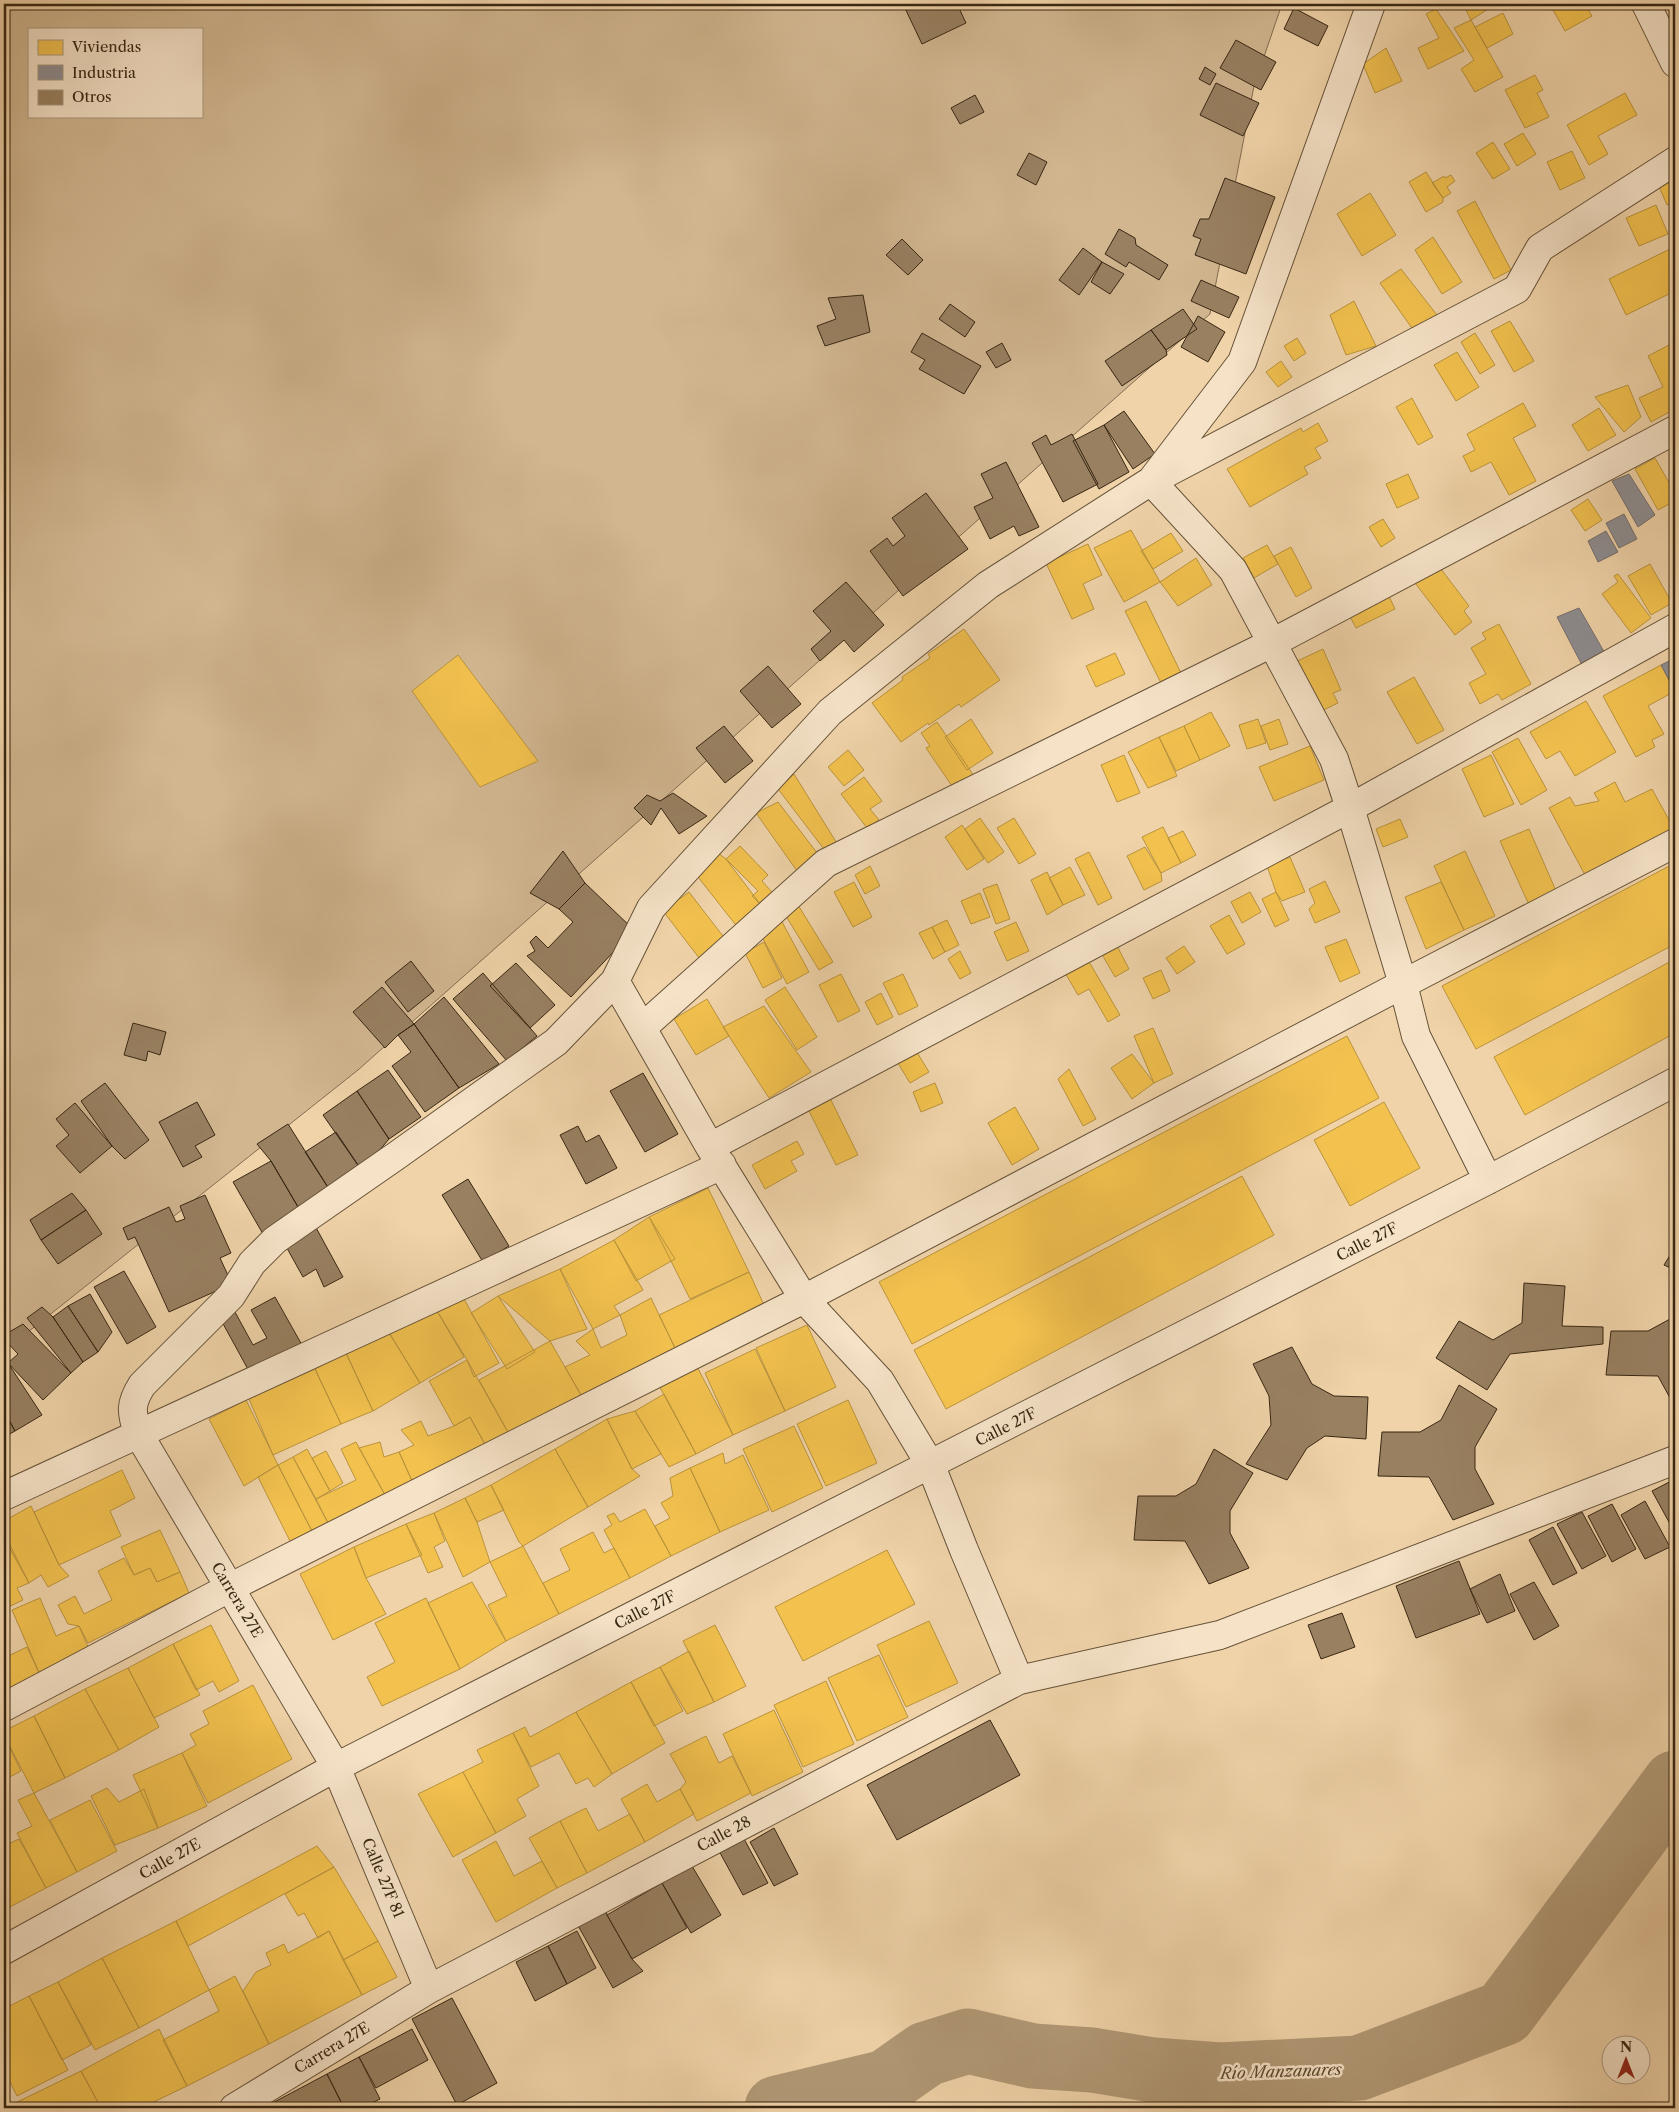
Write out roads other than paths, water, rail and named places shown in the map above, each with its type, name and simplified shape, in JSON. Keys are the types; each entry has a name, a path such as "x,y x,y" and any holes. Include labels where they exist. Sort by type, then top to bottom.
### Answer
{"street":[{"path":"1370,4 1242,362 1151,481 1233,570 1334,759 1403,984 1416,1036 1488,1180"},
{"path":"1646,4 1675,64"},
{"name":"Carrera 27E","path":"336,1768 138,1433 132,1415 133,1399 142,1385 230,1296 252,1264 275,1240 556,1042 615,981 651,908 830,712 988,585 1151,481 1517,289 1540,248 1675,161"},
{"path":"642,1028 826,863 1272,643 1675,430"},
{"path":"4,1496 716,1156 1675,628"},
{"path":"4,1707 229,1588 804,1299 1675,843"},
{"path":"615,981 716,1156 804,1299 880,1381 931,1466 1019,1680"},
{"name":"Calle 27F","path":"336,1768 931,1466 1675,1082"},
{"name":"Calle 28","path":"430,1989 1019,1680 1220,1635 1675,1460"},
{"name":"Calle 27E","path":"4,1950 336,1768"},
{"name":"Calle 27F 81","path":"336,1768 430,1989"},
{"name":"Carrera 27E","path":"234,2108 430,1989"}],"waterway":[{"name":"Río Manzanares","path":"777,2108 886,2082 926,2054 968,2041 1033,2056 1092,2060 1153,2070 1220,2075 1359,2068 1504,2013 1675,1783"},
{"path":"1220,2075 1227,2108"}]}
